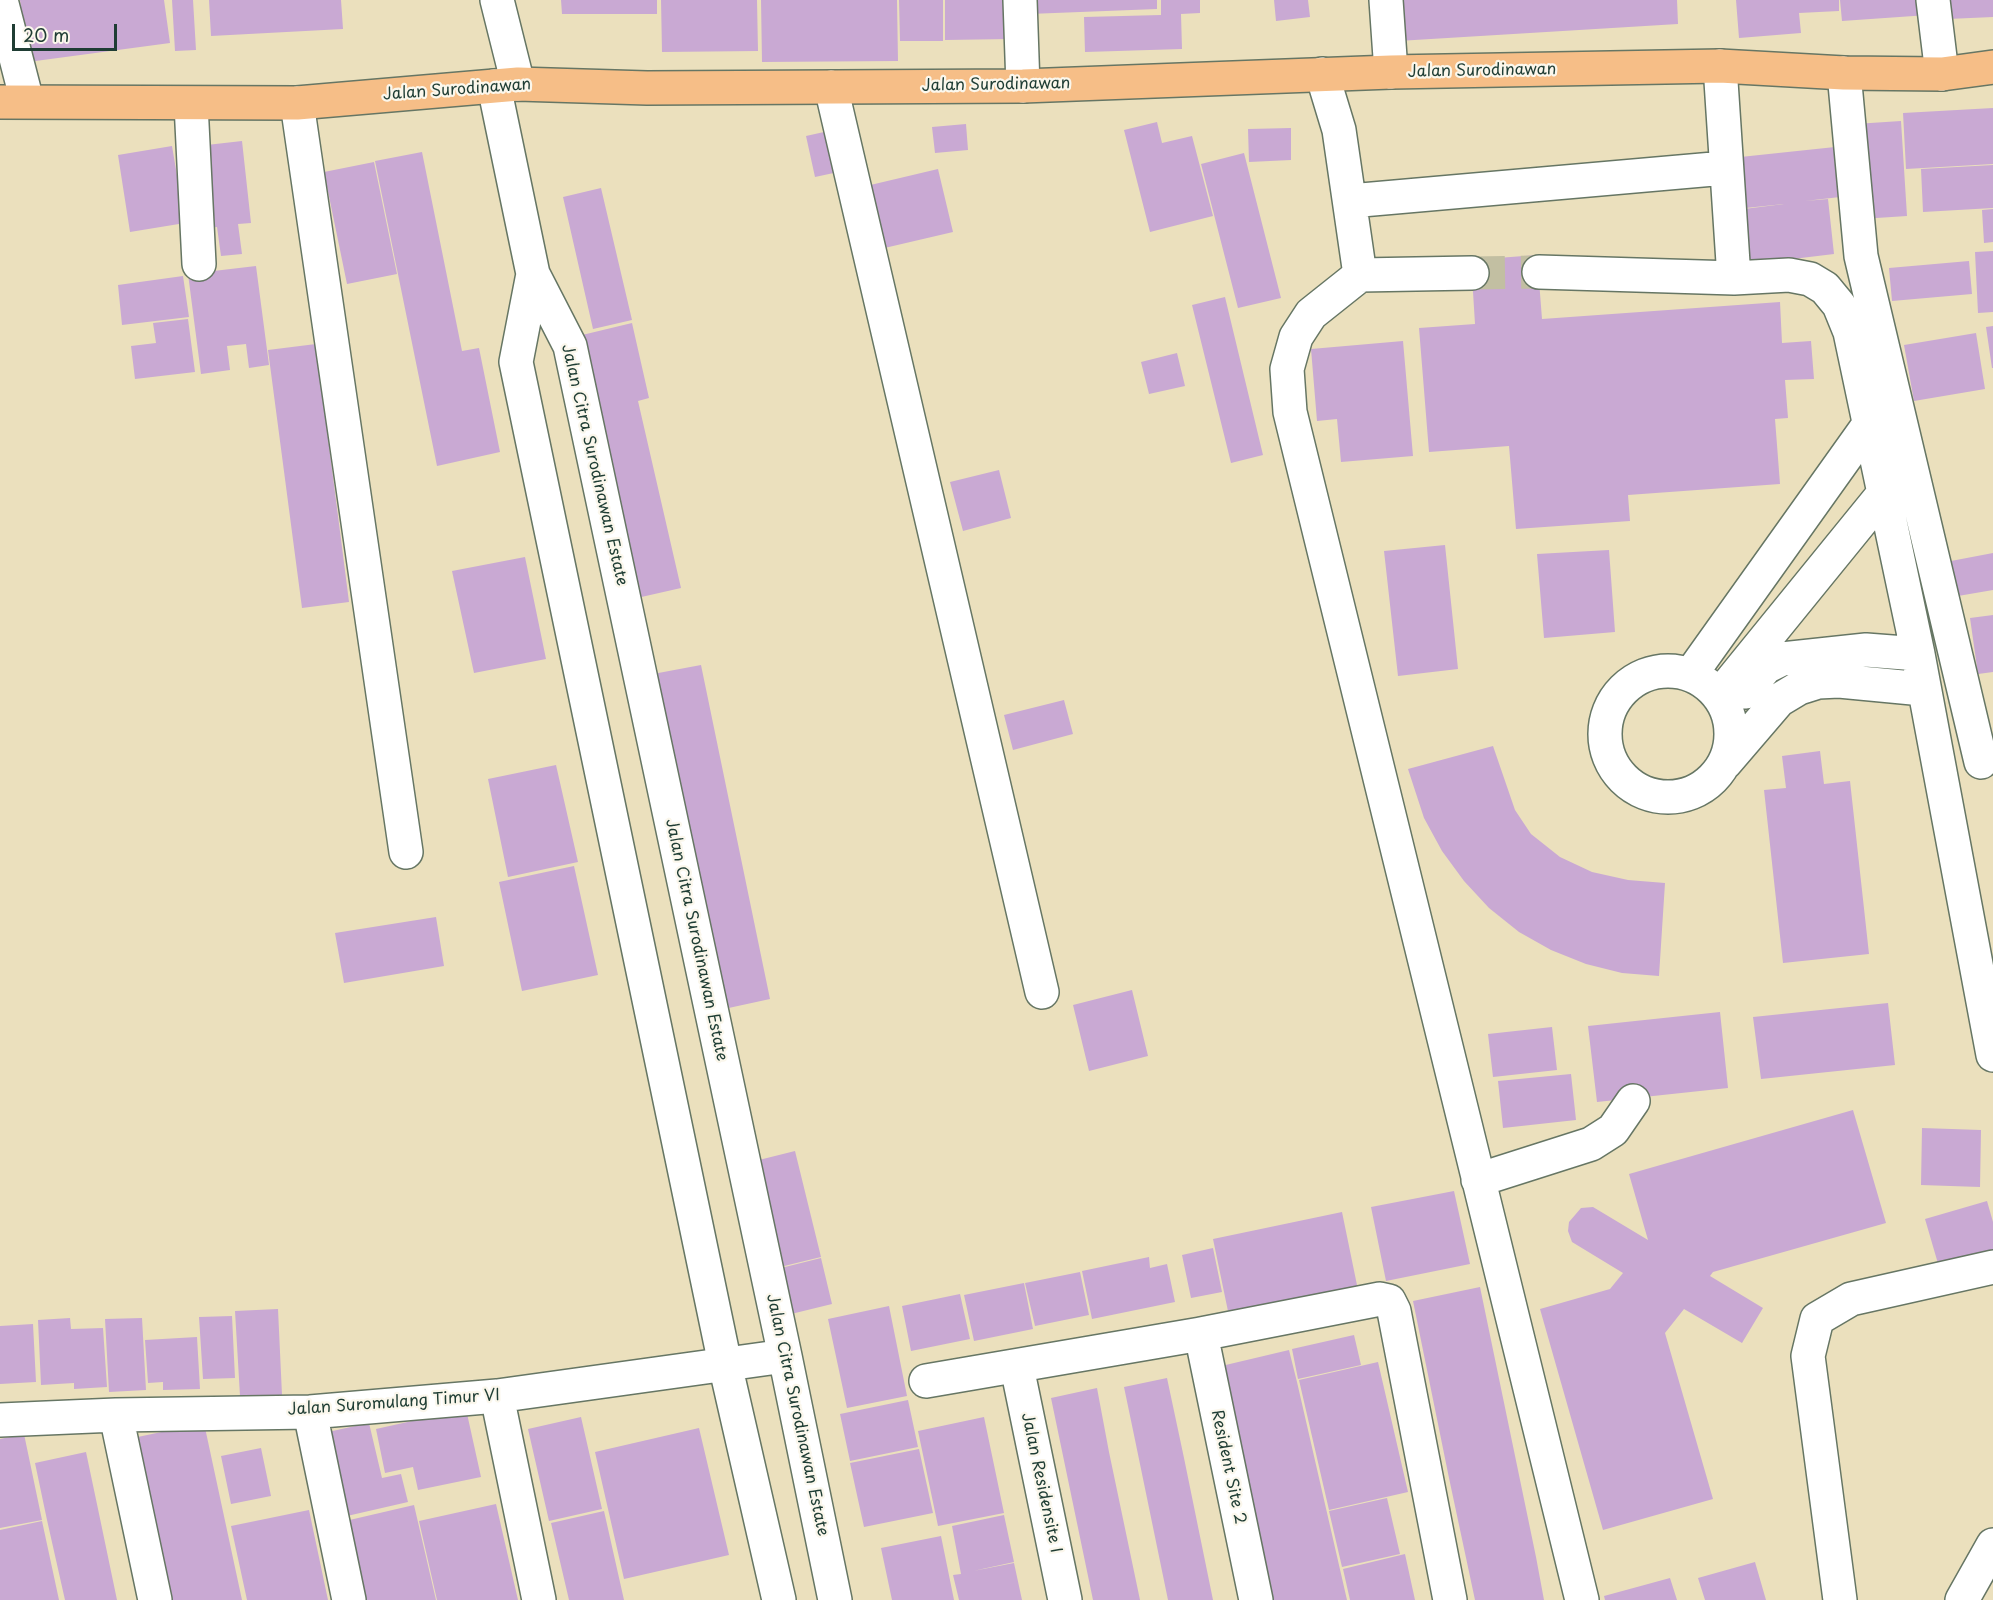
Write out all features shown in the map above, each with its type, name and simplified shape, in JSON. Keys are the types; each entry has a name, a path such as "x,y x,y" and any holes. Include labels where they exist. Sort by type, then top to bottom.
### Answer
{"main road":[{"name":"Jalan Surodinawan","path":"14,102 297,103 506,85 647,88 1023,86 1391,72 1720,66 1844,73 1942,74 1993,68"}],"street":[{"path":"1,0 14,102"},
{"path":"497,0 506,85 533,274 516,362 725,1364 779,1600"},
{"path":"1020,0 1023,86"},
{"path":"1386,0 1391,72"},
{"path":"1934,0 1942,74"},
{"path":"1720,66 1734,278"},
{"path":"1844,73 1861,256 1981,762"},
{"path":"1322,74 1339,130 1360,275"},
{"path":"831,87 1042,992"},
{"path":"297,103 406,852"},
{"path":"191,104 199,264"},
{"path":"1350,201 1725,168"},
{"path":"1539,272 1734,278 1789,275 1810,279 1825,288 1839,305 1850,332 1918,654 1993,1055"},
{"path":"1472,273 1360,275 1311,314 1296,337 1287,369 1290,411 1581,1600"},
{"name":"Jalan Citra Surodinawan Estate","path":"533,274 570,346 785,1356 834,1600"},
{"path":"1691,674 1870,423"},
{"path":"1723,704 1884,493"},
{"path":"1723,704 1766,667 1782,659 1866,650 1918,654"},
{"path":"1724,765 1730,748 1731,730 1723,704 1706,683 1691,674 1673,671 1655,672 1638,678 1624,688 1613,703 1607,720 1605,738 1609,756 1617,772 1630,784 1646,793 1664,797 1681,796 1699,790 1713,779 1779,700 1799,688 1818,682 1839,681 1923,689"},
{"path":"1478,1180 1591,1144 1613,1130 1634,1101"},
{"path":"1840,1600 1808,1356 1817,1319 1851,1299 1993,1268"},
{"path":"926,1381 1201,1334 1380,1299 1389,1301 1394,1311 1450,1600"},
{"name":"Resident Site 2","path":"1201,1334 1256,1600"},
{"name":"Jalan Suromulang Timur VI","path":"0,1420 116,1415 310,1412 496,1396 785,1356"},
{"name":"Jalan Residensite I","path":"1017,1367 1065,1600"},
{"path":"496,1396 539,1600"},
{"path":"310,1412 349,1600"},
{"path":"116,1415 155,1600"},
{"path":"1962,1600 1993,1545"}],"building":[{"path":"20,0 164,0 170,43 28,62"},
{"path":"172,0 193,0 196,50 175,51"},
{"path":"209,0 341,0 343,29 211,36"},
{"path":"561,0 657,0 657,14 562,14"},
{"path":"661,0 757,0 758,51 662,52"},
{"path":"761,0 897,0 898,61 762,62"},
{"path":"899,0 943,0 943,41 900,41"},
{"path":"945,0 1010,0 1011,39 945,40"},
{"path":"1028,0 1157,0 1157,9 1029,14"},
{"path":"1161,0 1200,0 1200,13 1181,14 1182,49 1085,52 1084,17 1161,15"},
{"path":"1274,0 1308,0 1310,17 1276,21"},
{"path":"1396,0 1677,0 1678,24 1398,41"},
{"path":"1736,0 1839,0 1839,11 1799,13 1801,33 1739,38"},
{"path":"1840,0 1927,0 1928,15 1842,21"},
{"path":"1947,0 1993,0 1993,17 1948,19"},
{"path":"1993,108 1993,164 1906,169 1903,113"},
{"path":"1901,121 1907,216 1861,219 1855,124"},
{"path":"1157,122 1162,143 1192,136 1213,216 1150,232 1124,130"},
{"path":"966,124 968,150 935,153 932,127"},
{"path":"1291,128 1291,160 1249,162 1248,129"},
{"path":"833,130 843,171 815,177 806,136"},
{"path":"242,141 251,223 238,224 242,254 221,256 217,227 208,228 198,146"},
{"path":"172,146 185,223 130,232 118,155"},
{"path":"1835,147 1840,197 1805,201 1828,199 1834,254 1743,265 1736,210 1784,204 1736,209 1731,158"},
{"path":"422,152 462,351 479,348 500,452 437,466 375,161"},
{"path":"1244,153 1281,298 1238,308 1201,164"},
{"path":"374,162 397,274 347,284 324,172"},
{"path":"1993,165 1993,208 1923,212 1921,169"},
{"path":"938,169 953,232 876,250 862,187"},
{"path":"601,188 632,320 593,329 563,197"},
{"path":"1993,209 1993,242 1984,243 1982,210"},
{"path":"1993,251 1993,312 1978,313 1975,252"},
{"path":"1537,255 1542,319 1780,302 1782,343 1811,341 1814,379 1785,380 1788,418 1775,419 1780,484 1628,495 1630,521 1516,529 1509,446 1429,452 1419,328 1475,324 1471,260"},
{"path":"1969,261 1972,294 1892,301 1889,268"},
{"path":"256,266 269,365 249,368 246,344 227,346 230,370 201,374 188,274"},
{"path":"183,276 189,317 122,325 118,285"},
{"path":"1225,297 1263,455 1231,463 1192,305"},
{"path":"188,319 195,372 135,379 131,346 156,343 153,323"},
{"path":"632,323 649,398 638,401 681,588 637,598 578,336"},
{"path":"1993,326 1993,368 1992,368 1986,327"},
{"path":"1976,333 1985,389 1914,401 1904,345"},
{"path":"1403,341 1413,456 1341,462 1337,419 1317,421 1311,349"},
{"path":"316,344 349,602 302,608 268,350"},
{"path":"1177,353 1185,386 1149,394 1141,362"},
{"path":"999,470 1011,518 963,531 950,482"},
{"path":"1445,545 1458,669 1398,676 1384,551"},
{"path":"1609,550 1615,632 1544,638 1537,554"},
{"path":"1993,553 1993,590 1958,596 1951,561"},
{"path":"525,557 546,659 474,673 452,571"},
{"path":"1993,615 1993,672 1978,674 1970,618"},
{"path":"701,665 770,999 724,1009 653,674"},
{"path":"1064,700 1073,734 1013,750 1004,715"},
{"path":"1493,746 1515,810 1531,834 1560,857 1592,872 1628,880 1665,883 1659,976 1622,973 1586,964 1551,950 1519,932 1489,908 1464,881 1442,851 1424,818 1408,769"},
{"path":"1820,751 1824,784 1850,781 1869,954 1783,963 1764,790 1786,788 1782,756"},
{"path":"556,765 578,862 508,877 488,779"},
{"path":"574,866 598,975 522,991 499,882"},
{"path":"436,917 444,966 344,983 335,933"},
{"path":"1132,990 1148,1056 1089,1071 1073,1005"},
{"path":"1888,1003 1895,1065 1761,1079 1753,1017"},
{"path":"1720,1012 1728,1088 1597,1102 1588,1026"},
{"path":"1552,1027 1557,1070 1493,1077 1488,1034"},
{"path":"1571,1074 1576,1120 1503,1128 1498,1081"},
{"path":"1853,1110 1886,1223 1713,1272 1710,1276 1763,1308 1742,1343 1684,1309 1665,1333 1713,1499 1603,1530 1540,1309 1610,1289 1623,1273 1572,1242 1568,1231 1569,1222 1581,1208 1593,1207 1648,1240 1629,1174"},
{"path":"1922,1128 1981,1130 1980,1187 1921,1185"},
{"path":"795,1151 821,1257 776,1268 751,1162"},
{"path":"1454,1191 1470,1264 1386,1281 1371,1207"},
{"path":"1987,1201 1993,1222 1993,1252 1939,1267 1925,1219"},
{"path":"1342,1212 1358,1290 1229,1316 1213,1239"},
{"path":"1213,1248 1222,1292 1191,1298 1182,1255"},
{"path":"1149,1257 1150,1268 1167,1264 1175,1302 1092,1319 1082,1271"},
{"path":"821,1258 832,1304 787,1315 777,1269"},
{"path":"1080,1272 1089,1315 1035,1326 1025,1283"},
{"path":"1024,1283 1033,1329 974,1341 964,1295"},
{"path":"1480,1287 1544,1600 1475,1600 1449,1478 1413,1301"},
{"path":"960,1294 970,1339 911,1351 902,1306"},
{"path":"889,1306 907,1396 847,1408 828,1319"},
{"path":"278,1309 282,1395 240,1396 235,1311"},
{"path":"232,1316 235,1378 203,1379 199,1317"},
{"path":"70,1318 71,1329 103,1328 107,1387 74,1389 74,1383 41,1385 38,1320"},
{"path":"142,1318 146,1390 109,1392 105,1319"},
{"path":"33,1324 36,1382 0,1384 0,1326"},
{"path":"1354,1335 1361,1365 1298,1379 1292,1349"},
{"path":"197,1337 200,1389 163,1390 163,1382 148,1383 145,1340"},
{"path":"1289,1350 1347,1600 1267,1600 1213,1368"},
{"path":"1378,1362 1408,1492 1329,1510 1299,1380"},
{"path":"1167,1378 1213,1600 1168,1600 1124,1387"},
{"path":"1097,1388 1140,1600 1093,1600 1051,1398"},
{"path":"908,1400 918,1447 850,1461 840,1414"},
{"path":"466,1409 481,1477 418,1490 413,1467 385,1473 376,1429"},
{"path":"581,1417 602,1509 549,1521 528,1429"},
{"path":"984,1417 1004,1513 938,1526 918,1431"},
{"path":"204,1423 242,1600 167,1600 133,1438"},
{"path":"369,1423 382,1478 401,1474 408,1502 347,1516 328,1432"},
{"path":"699,1428 729,1555 624,1579 595,1452"},
{"path":"24,1434 42,1520 0,1528 0,1439"},
{"path":"261,1448 271,1496 231,1504 221,1456"},
{"path":"919,1449 933,1513 864,1527 850,1463"},
{"path":"86,1452 117,1600 65,1600 35,1463"},
{"path":"1387,1498 1400,1554 1342,1567 1329,1511"},
{"path":"496,1504 518,1600 437,1600 419,1521"},
{"path":"414,1505 436,1600 359,1600 341,1522"},
{"path":"309,1510 328,1600 247,1600 231,1526"},
{"path":"604,1511 624,1600 569,1600 551,1523"},
{"path":"1004,1515 1014,1562 973,1571 1014,1563 1022,1600 959,1600 953,1575 961,1574 952,1526"},
{"path":"42,1521 59,1600 0,1600 0,1530"},
{"path":"941,1536 954,1600 892,1600 881,1548"},
{"path":"1405,1554 1415,1600 1350,1600 1343,1569"},
{"path":"1755,1562 1766,1600 1705,1600 1698,1578"},
{"path":"1670,1578 1677,1600 1605,1600 1604,1596"}],"tunnel":[{"path":"1472,273 1539,272"}]}
